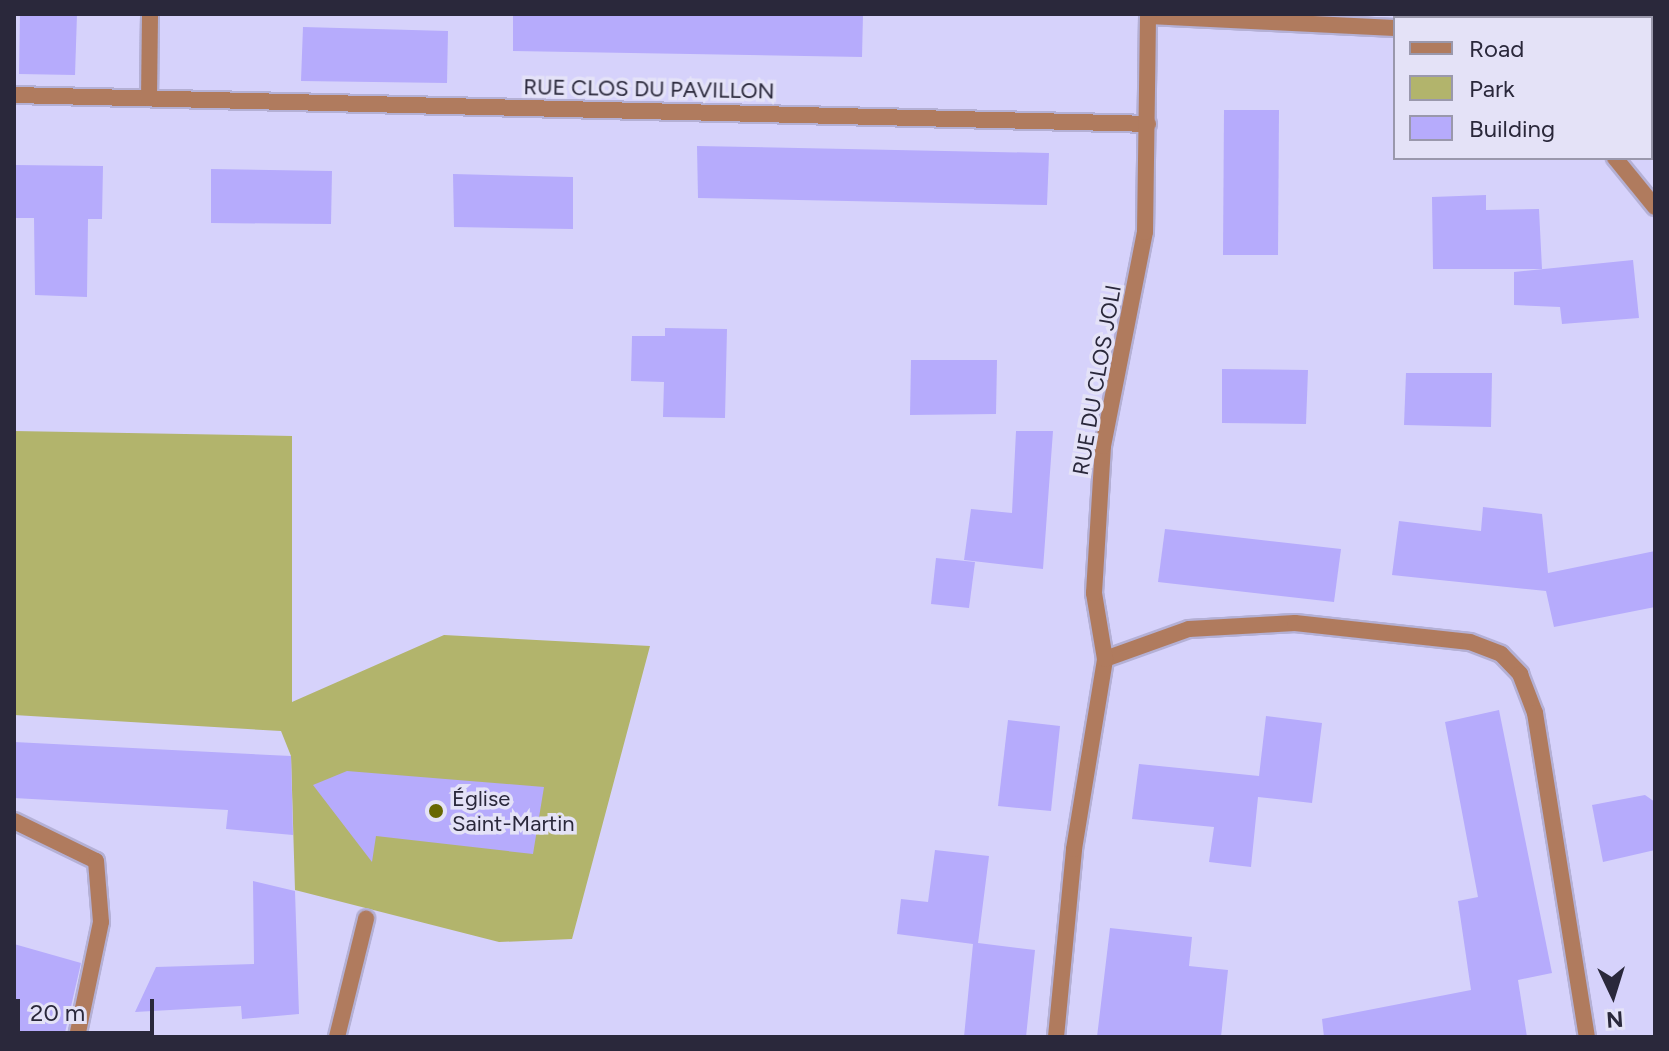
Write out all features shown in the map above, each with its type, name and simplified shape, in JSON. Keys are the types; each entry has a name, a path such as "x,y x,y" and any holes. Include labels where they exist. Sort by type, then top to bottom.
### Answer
{"street":[{"path":"149,98 150,14"},
{"path":"1149,15 1393,28"},
{"name":"RUE DU CLOS JOLI","path":"1056,1037 1074,849 1105,659 1094,593 1103,446 1145,232 1149,15"},
{"name":"RUE CLOS DU PAVILLON","path":"14,95 1148,124"},
{"path":"1617,160 1655,207"},
{"path":"1105,659 1189,629 1295,623 1470,642 1501,654 1520,674 1535,713 1587,1037"},
{"path":"14,821 96,861 101,922 77,1037"},
{"path":"337,1037 366,919"}],"green space":[{"path":"14,431 292,436 292,702 444,635 650,646 572,939 499,942 295,890 291,756 281,731 14,715"}],"building":[{"path":"20,14 77,14 75,75 19,74"},
{"path":"513,14 863,14 862,57 513,51"},
{"path":"303,27 448,31 447,83 301,81"},
{"path":"1224,110 1279,110 1278,255 1223,255"},
{"path":"697,146 1049,153 1047,205 698,198"},
{"path":"14,165 103,166 102,219 88,219 87,297 35,295 34,218 14,218"},
{"path":"211,169 332,171 331,224 211,223"},
{"path":"453,174 573,177 573,229 454,227"},
{"path":"1486,195 1486,210 1539,209 1542,269 1433,269 1432,197"},
{"path":"1633,260 1639,318 1562,324 1560,307 1514,305 1514,272"},
{"path":"665,328 727,329 725,418 663,417 664,382 631,381 632,336 665,336"},
{"path":"911,360 997,360 996,414 910,415"},
{"path":"1222,369 1308,370 1306,424 1222,423"},
{"path":"1406,373 1492,373 1491,427 1404,425"},
{"path":"1016,431 1053,431 1043,569 964,560 971,509 1012,513"},
{"path":"1483,507 1542,514 1548,573 1655,551 1655,607 1554,627 1546,591 1392,575 1399,521 1481,531"},
{"path":"1165,529 1341,549 1334,602 1158,582"},
{"path":"936,558 975,562 969,608 931,604"},
{"path":"1499,710 1552,973 1518,980 1527,1037 1324,1037 1322,1019 1471,990 1458,901 1478,897 1445,722"},
{"path":"1266,716 1322,723 1312,803 1258,797 1251,867 1209,862 1214,827 1132,819 1139,764 1259,776"},
{"path":"1008,720 1060,726 1051,811 998,806"},
{"path":"14,742 291,756 293,835 226,829 228,810 14,798"},
{"name":"Église Saint-Martin","path":"347,771 544,787 533,854 376,836 372,862 313,785"},
{"path":"1645,795 1655,802 1655,850 1603,862 1592,805"},
{"path":"935,850 989,856 978,943 1035,950 1026,1037 964,1037 973,944 897,934 901,899 928,902"},
{"path":"253,881 295,891 299,1014 242,1019 241,1006 135,1012 156,967 254,964"},
{"path":"1110,928 1192,937 1189,966 1228,970 1221,1037 1097,1037"},
{"path":"14,944 81,963 64,1037 14,1037"}],"place":[{"name":"Église Saint-Martin","path":"436,811"}]}
